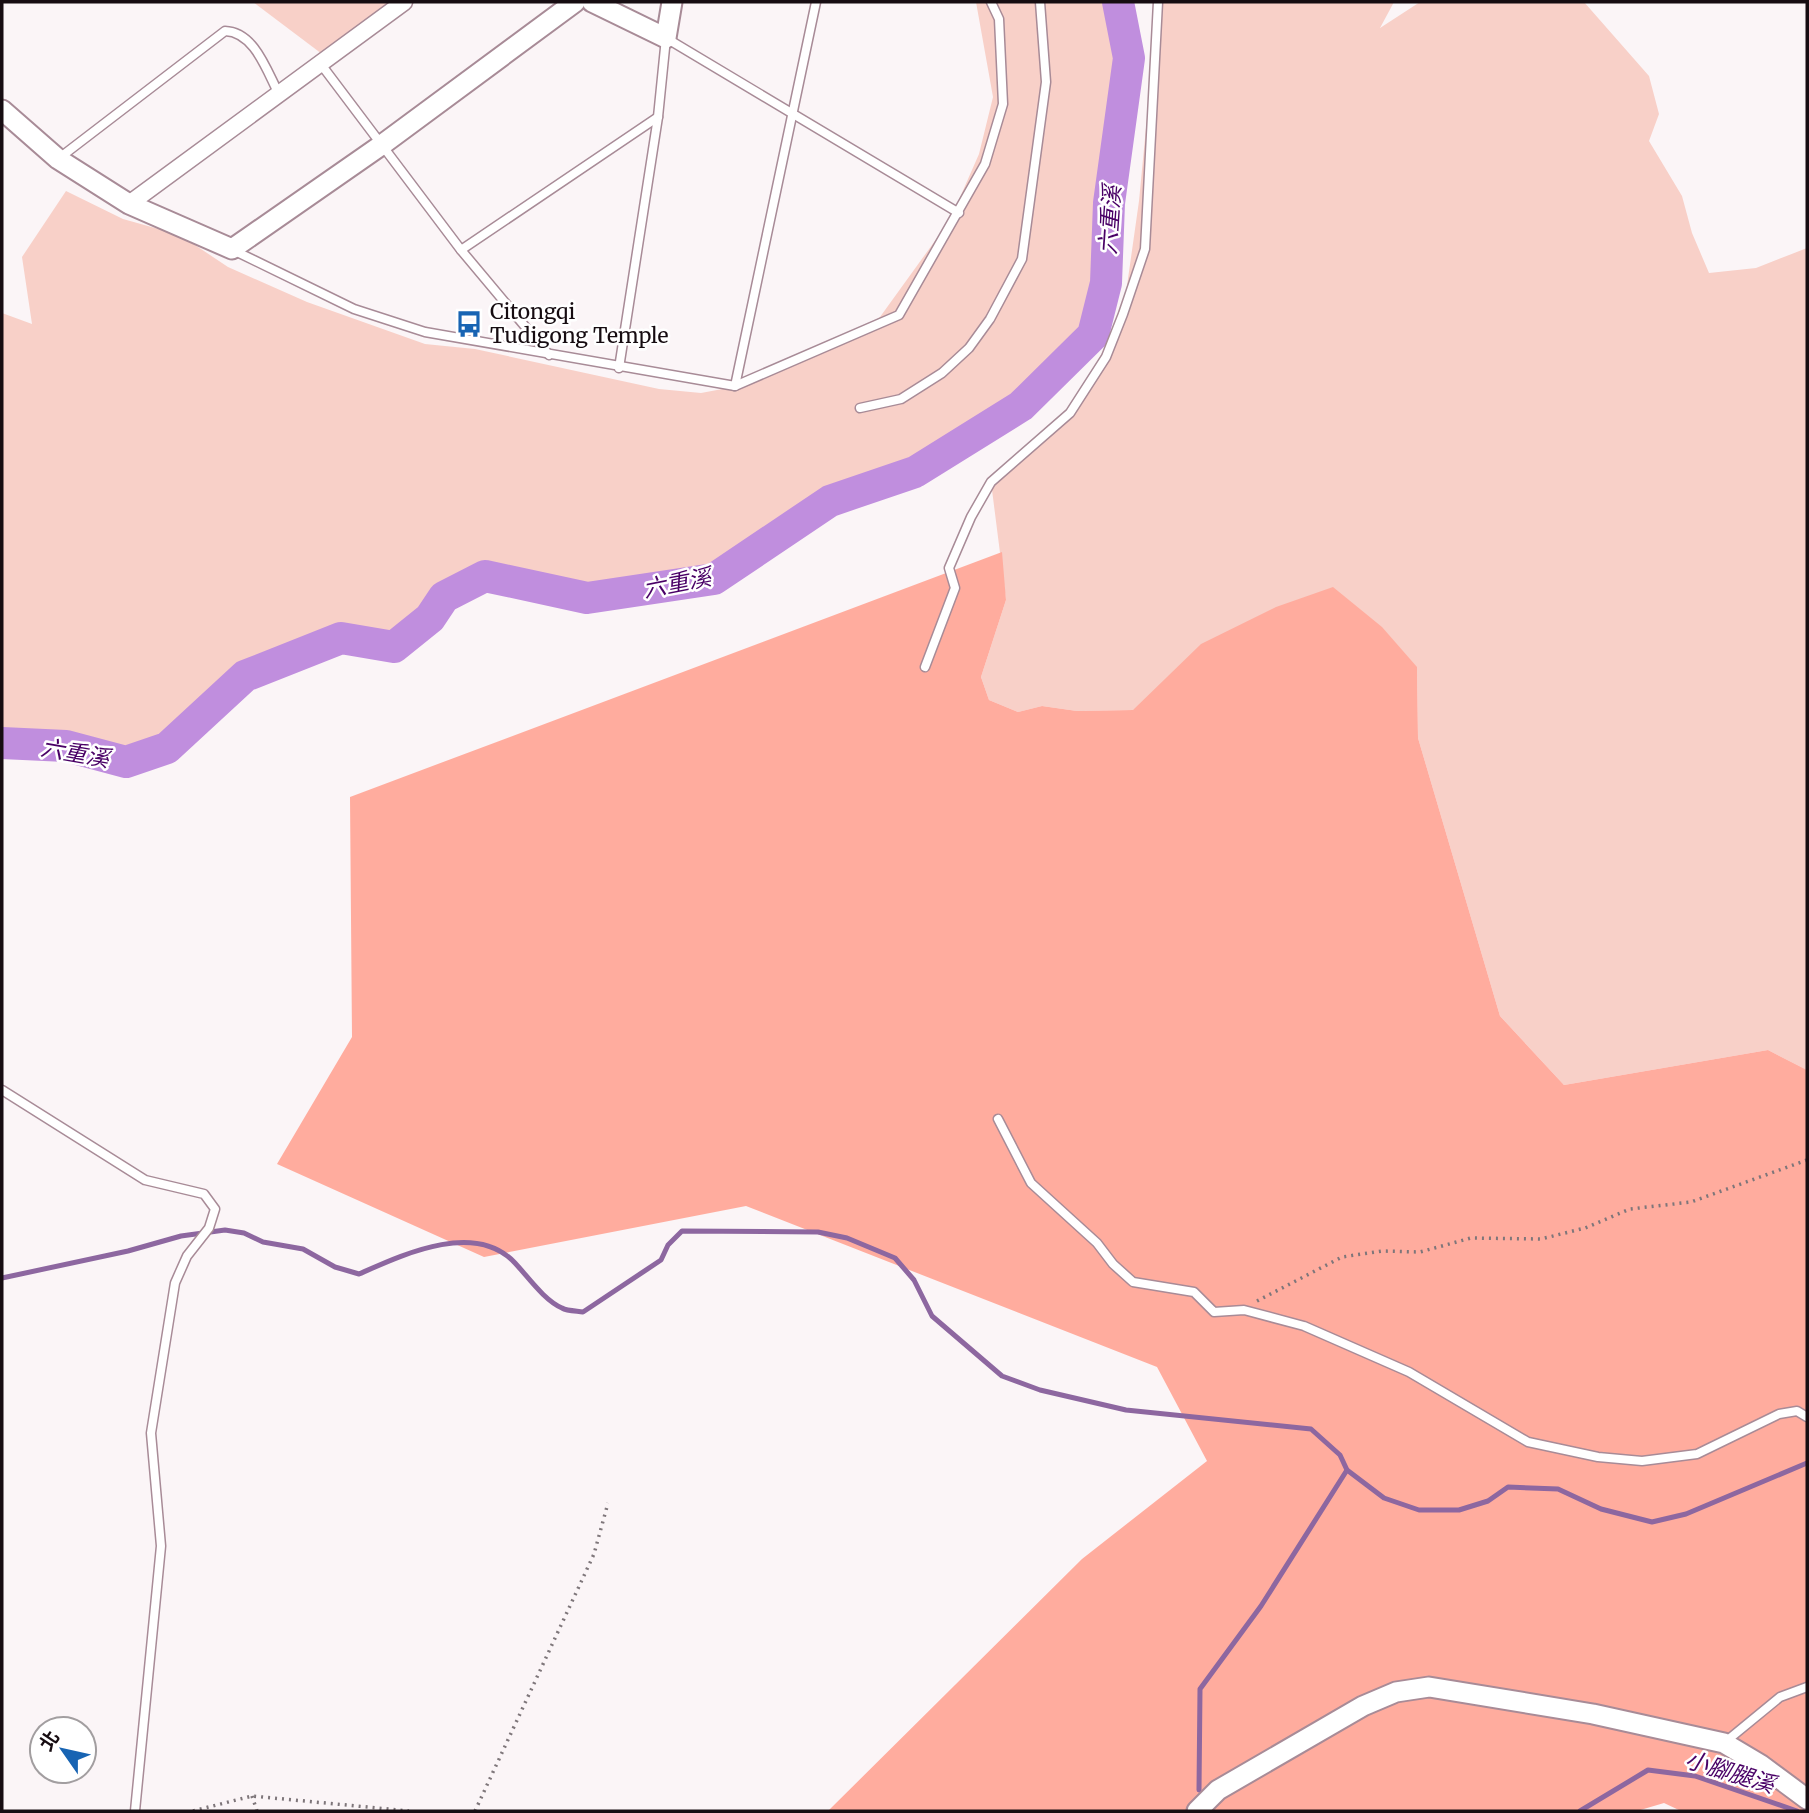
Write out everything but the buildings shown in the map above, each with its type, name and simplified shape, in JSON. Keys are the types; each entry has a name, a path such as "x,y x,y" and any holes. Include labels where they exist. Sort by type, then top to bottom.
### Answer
{"street":[{"path":"129,204 404,2"},
{"path":"2,110 58,159 129,204 232,249 383,144 575,2"},
{"path":"592,2 666,38 672,2"},
{"path":"1197,1811 1218,1790 1363,1706 1396,1692 1429,1687 1593,1714 1724,1743 1761,1765 1807,1799"}],"lane":[{"path":"735,386 816,2"},
{"path":"232,249 354,309 425,332 619,368 735,386 899,315 985,164 1003,104 999,19 991,2"},
{"path":"860,408 901,399 942,373 969,348 990,319 1022,259 1046,82 1040,2"},
{"path":"925,667 955,588 949,568 971,517 991,482 1070,413 1106,357 1123,314 1145,249 1158,2"},
{"path":"58,159 225,32 235,32 250,42 279,94"},
{"path":"619,368 658,117 666,38 959,213"},
{"path":"320,62 461,250 549,355"},
{"path":"461,250 658,117"},
{"path":"2,1090 145,1180 204,1194 215,1209 209,1228 187,1256 175,1283 150,1433 161,1546 135,1811"},
{"path":"999,1119 1031,1183 1133,1282 1194,1292 1214,1312 1244,1310 1304,1326 1382,1360 1528,1442 1642,1461 1697,1454 1779,1414 1797,1411 1807,1417"},
{"path":"1724,1743 1780,1697 1807,1687"}],"path":[{"path":"1244,1310 1269,1293 1342,1257 1382,1251 1420,1252 1471,1237 1541,1239 1585,1228 1630,1209 1691,1202 1807,1160"},
{"path":"475,1811 594,1554 608,1503"},
{"path":"193,1811 252,1796 409,1811"},
{"path":"252,1796 257,1811"}],"shaded area":[{"path":"253,2 393,2 322,54"},
{"path":"976,2 1118,2 1129,58 1109,203 1106,283 1093,335 1021,406 915,472 830,501 714,579 587,598 485,576 444,597 430,618 394,647 341,638 245,676 167,748 126,762 66,746 2,743 2,313 32,324 22,257 66,191 123,219 180,235 228,267 307,302 425,344 475,349 659,389 701,393 733,387 834,345 880,317 950,220 979,154 993,97"},
{"path":"1158,2 1394,2 1380,28 1420,2 1584,2 1649,76 1659,114 1649,141 1682,196 1692,233 1709,273 1756,268 1807,248 1807,1070 1768,1050 1564,1085 1500,1016 1418,738 1417,667 1133,710 1077,711 1042,706 1018,712 989,700 981,677 1006,600 991,482 1070,413 1123,314 1139,201"},
{"path":"1002,552 1006,600 981,677 989,700 1018,712 1042,706 1077,711 1133,710 1201,644 1276,607 1333,587 1382,627 1417,667 1418,738 1500,1016 1564,1085 1768,1050 1807,1070 1807,1811 1681,1811 1664,1803 1637,1811 828,1811 1082,1559 1207,1461 1157,1367 746,1206 484,1257 277,1164 352,1037 350,797"}],"waterway":[{"name":"六重溪","path":"2,743 66,746 126,762 167,748 245,676 341,638 394,647 430,618 444,597 485,576 587,598 714,579 830,501 915,472 1021,406 1093,335 1106,283 1109,203 1129,58 1118,2"},
{"path":"2,1278 128,1251 181,1236 225,1230 244,1233 263,1242 303,1249 335,1267 359,1274 396,1258 438,1245 480,1244 499,1250 555,1304 567,1310 583,1312 661,1260 668,1245 682,1231 818,1232 847,1238 895,1258 914,1280 932,1316 1002,1376 1040,1390 1126,1410 1311,1429 1340,1455 1347,1470 1384,1498 1419,1510 1459,1510 1488,1501 1508,1487 1558,1489 1601,1509 1652,1522 1686,1514 1807,1463"},
{"path":"1199,1790 1200,1689 1261,1606 1347,1470"},
{"name":"小腳腿溪","path":"1580,1811 1648,1770 1695,1776 1797,1811"}],"place":[{"name":"Citongqi Tudigong Temple","path":"469,324"}]}
